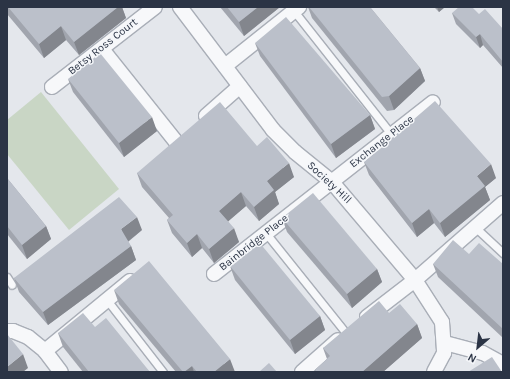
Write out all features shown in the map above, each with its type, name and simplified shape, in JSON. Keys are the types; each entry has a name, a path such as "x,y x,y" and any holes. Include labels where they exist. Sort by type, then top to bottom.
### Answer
{"street":[{"name":"Betsy Ross Court","path":"52,87 155,7"},
{"name":"Society Hill","path":"180,7 273,130 295,152 332,182 415,280 442,322 445,343 444,353 434,372"},
{"path":"225,66 297,9"},
{"path":"102,49 176,143"},
{"path":"165,153 240,86"},
{"name":"Exchange Place","path":"332,182 433,102"},
{"name":"Bainbridge Place","path":"214,274 265,232 332,182"},
{"path":"302,372 346,333 415,280 503,203"},
{"path":"45,351 144,270"},
{"path":"7,331 14,331 28,337 45,351 61,372"},
{"path":"445,343 483,353 503,364"}],"lane":[{"path":"297,9 392,135"},
{"path":"476,228 503,254"},
{"path":"265,232 346,333"},
{"path":"7,277 12,284"},
{"path":"107,300 163,372"}],"green space":[{"path":"41,92 119,189 69,230 7,154 7,120"}],"building":[{"path":"8,7 118,7 74,42 61,26 39,44"},
{"path":"227,7 258,7 239,22"},
{"path":"309,7 370,7 420,68 389,96 382,97"},
{"path":"459,7 472,7 479,14 485,9 503,29 503,62 480,34 476,37 452,13"},
{"path":"286,17 370,115 331,144 255,43"},
{"path":"100,53 152,117 119,143 68,79"},
{"path":"435,101 491,164 477,176 485,186 440,223 429,209 412,223 364,162"},
{"path":"220,102 257,146 267,137 289,163 267,181 274,190 254,207 241,192 219,211 234,228 209,249 197,234 187,243 167,220 173,215 137,173"},
{"path":"7,178 46,226 22,245 7,226"},
{"path":"313,193 377,269 347,294 282,218"},
{"path":"119,197 137,217 121,229 131,246 43,312 14,278"},
{"path":"453,240 469,254 479,243 503,264 503,329 433,264"},
{"path":"259,242 320,316 290,340 230,266"},
{"path":"149,261 230,359 214,372 197,372 192,366 183,372 114,290"},
{"path":"379,301 389,313 400,304 417,324 362,372 317,372 315,370 330,356 323,348"},
{"path":"83,313 95,327 106,318 150,372 89,372 58,333"},
{"path":"7,334 23,354 7,367"},
{"path":"492,357 502,372 468,372"},
{"path":"269,363 277,372 259,372"}]}
